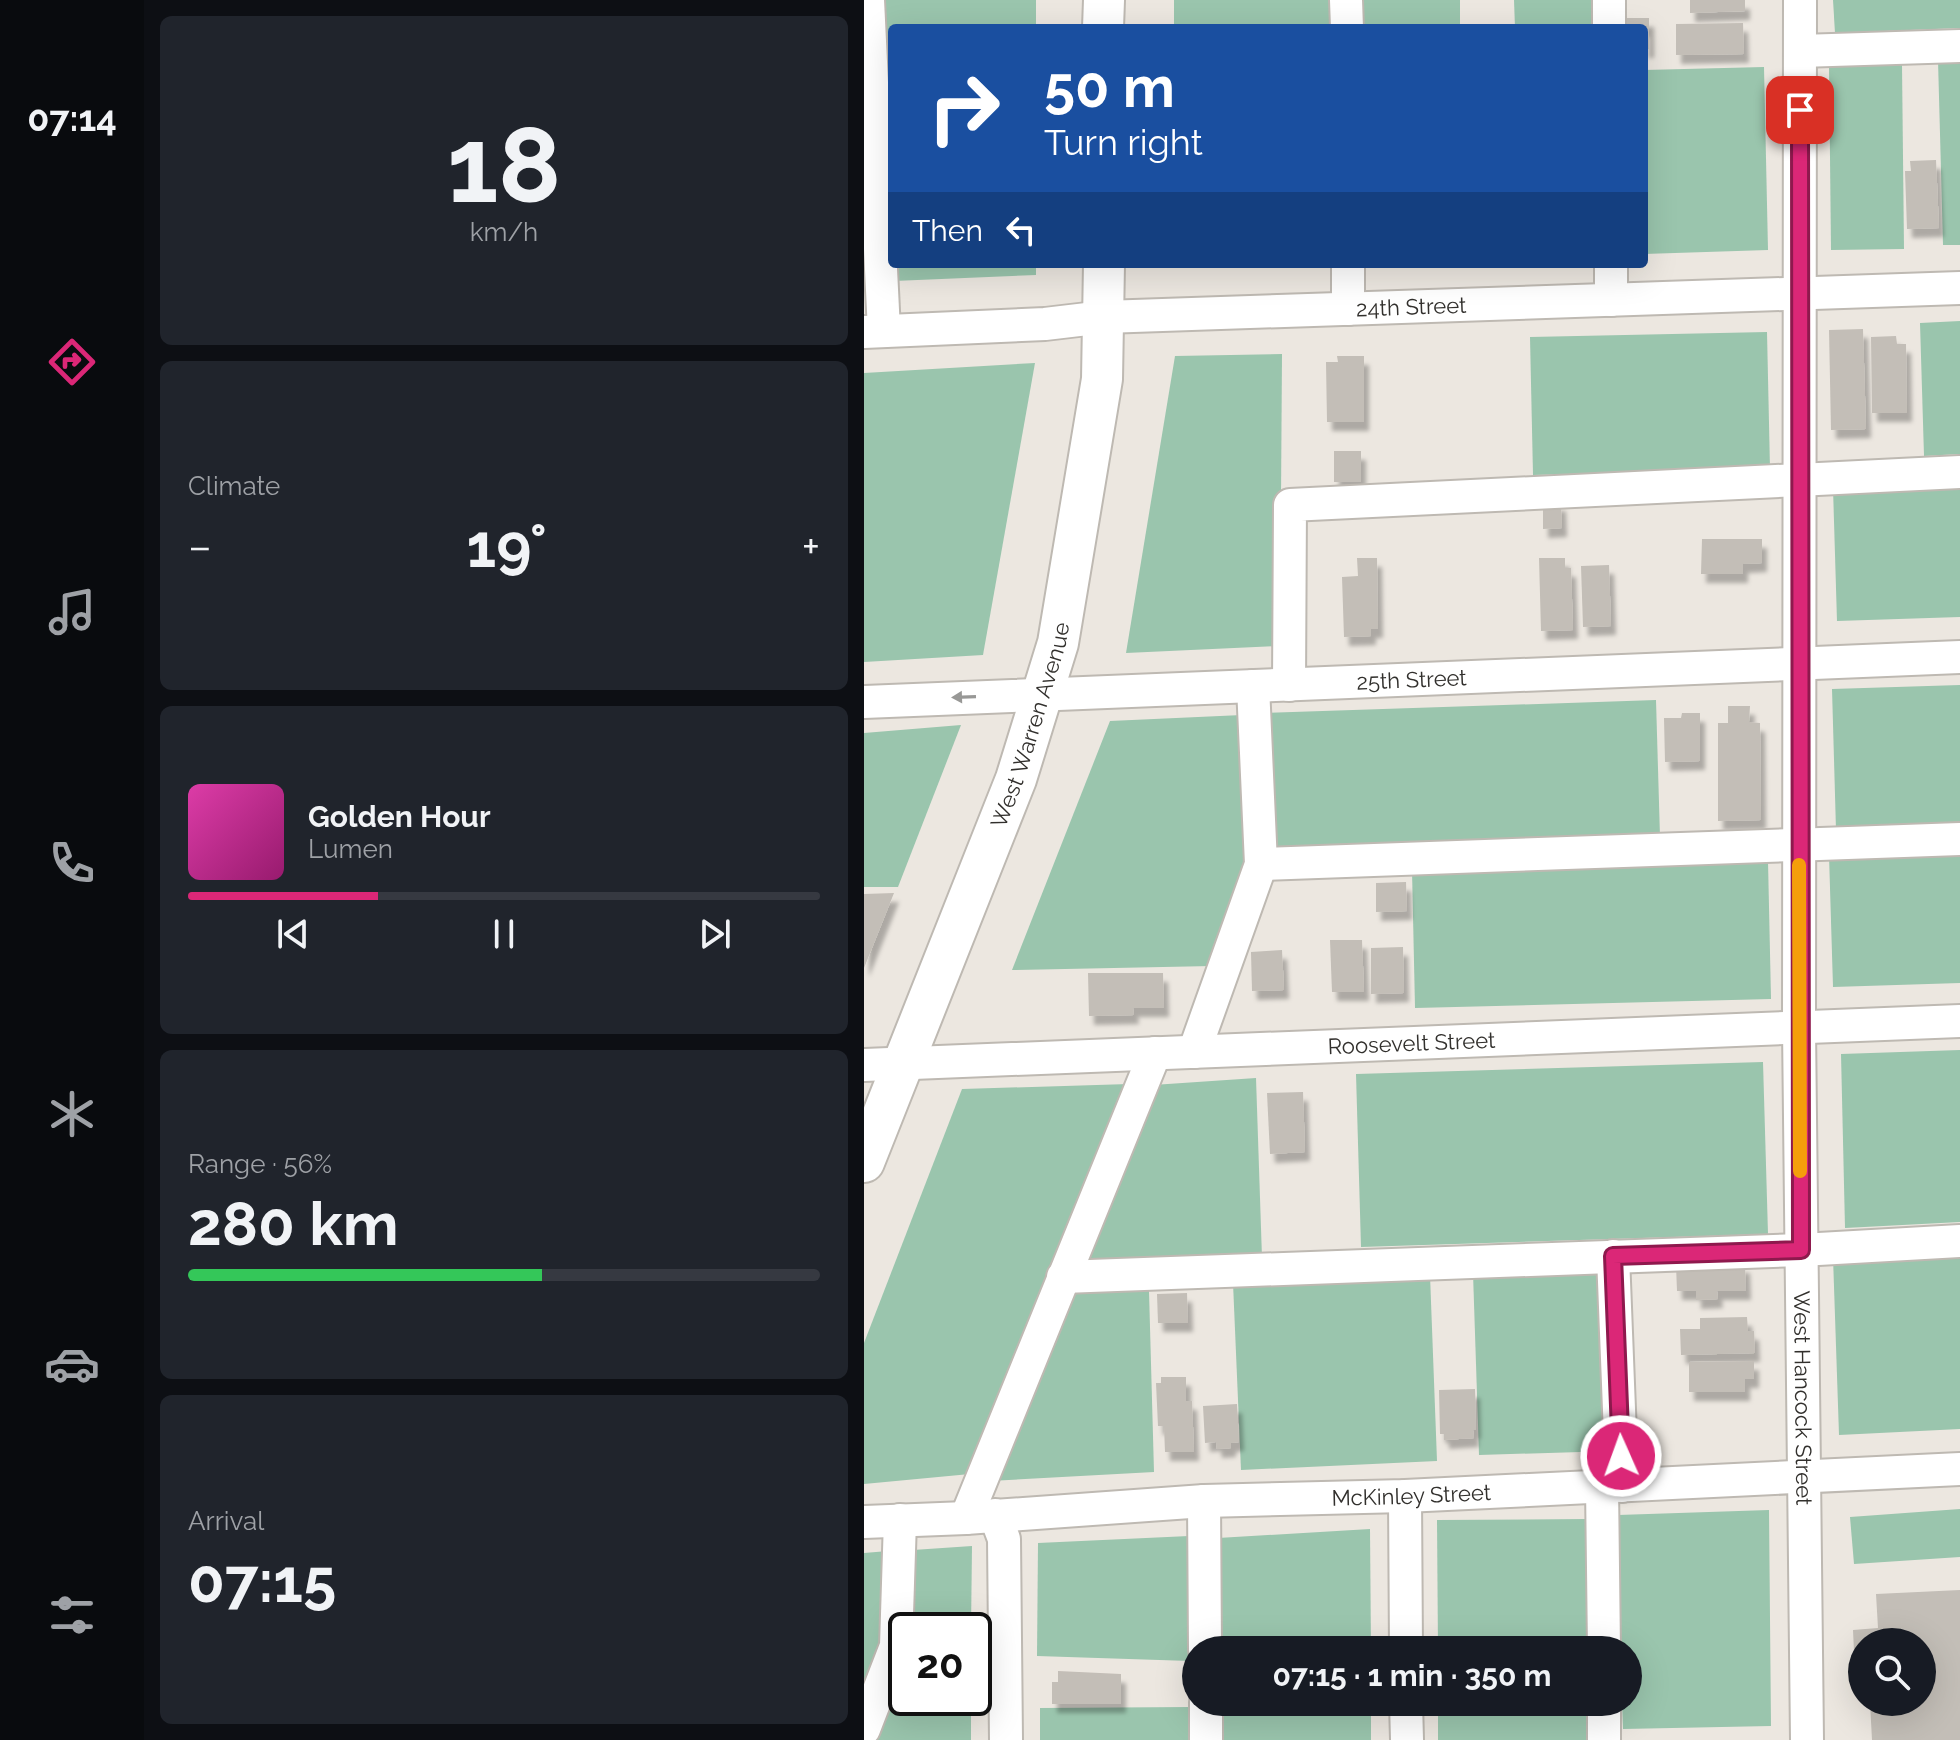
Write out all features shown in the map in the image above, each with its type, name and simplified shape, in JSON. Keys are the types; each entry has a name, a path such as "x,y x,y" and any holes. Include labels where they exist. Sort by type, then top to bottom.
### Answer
{"main road":[{"path":"1103,24 1104,0"},
{"name":"West Warren Avenue","path":"864,1162 1016,779 1058,643 1102,379 1104,268"}],"street":[{"path":"868,0 874,332"},
{"path":"1346,0 1347,24"},
{"path":"1609,0 1609,24"},
{"name":"West Hancock Street","path":"1800,0 1799,1028 1807,1740"},
{"path":"1800,51 1960,46"},
{"path":"1348,268 1348,309"},
{"path":"1611,268 1611,300"},
{"name":"24th Street","path":"874,332 1045,324 1104,317 1960,288"},
{"path":"1289,685 1290,505 1960,472"},
{"name":"25th Street","path":"864,702 1960,657"},
{"path":"1194,1052 1261,864 1253,686"},
{"path":"1261,864 1960,839"},
{"name":"Roosevelt Street","path":"864,1065 1960,1021"},
{"path":"1006,1740 1004,1539 981,1517 1063,1277 1155,1053"},
{"path":"1063,1277 1801,1250 1960,1241"},
{"path":"1605,1636 1612,1486 1613,1256"},
{"name":"McKinley Street","path":"864,1522 1204,1501 1405,1496 1960,1469"},
{"path":"1405,1496 1406,1636"},
{"path":"1204,1501 1205,1636"},
{"path":"864,1729 896,1646 900,1520"},
{"path":"1206,1716 1206,1740"},
{"path":"1406,1716 1407,1740"},
{"path":"1604,1716 1604,1740"}],"green space":[{"path":"882,0 1036,0 1036,24 888,24 888,140"},
{"path":"1174,0 1333,0 1333,24 1174,24"},
{"path":"1357,0 1460,0 1460,24 1357,24"},
{"path":"1514,0 1596,0 1596,24 1515,24"},
{"path":"1833,0 1960,0 1960,28 1835,33"},
{"path":"1938,60 1960,60 1960,245 1943,245"},
{"path":"1902,65 1904,249 1831,250 1829,66"},
{"path":"1764,67 1768,250 1648,254 1648,70"},
{"path":"893,268 1036,268 1036,275 894,281"},
{"path":"1960,321 1960,454 1924,456 1920,323"},
{"path":"1767,332 1770,469 1533,475 1530,337"},
{"path":"1282,354 1280,646 1126,653 1175,356"},
{"path":"1035,363 983,655 864,662 864,373"},
{"path":"1960,484 1960,617 1837,621 1833,488"},
{"path":"1960,685 1960,826 1836,830 1832,689"},
{"path":"1656,700 1660,837 1269,850 1265,713"},
{"path":"1242,715 1247,870 1212,966 1012,970 1110,721"},
{"path":"961,725 898,887 864,887 864,733"},
{"path":"1960,851 1960,983 1833,987 1829,855"},
{"path":"1768,861 1771,999 1415,1008 1412,870"},
{"path":"1960,1050 1960,1222 1845,1228 1841,1054"},
{"path":"1763,1062 1768,1234 1361,1247 1356,1074"},
{"path":"1256,1078 1262,1258 1081,1266 1153,1085"},
{"path":"1129,1084 970,1474 864,1484 864,1343 962,1089"},
{"path":"1960,1252 1960,1429 1839,1435 1833,1257"},
{"path":"1606,1268 1613,1451 1479,1455 1473,1273"},
{"path":"1430,1275 1437,1461 1241,1470 1233,1283"},
{"path":"1149,1291 1154,1472 990,1481 1068,1292"},
{"path":"1960,1509 1960,1557 1854,1564 1850,1517"},
{"path":"1769,1510 1771,1726 1623,1729 1623,1716 1642,1716 1642,1636 1621,1636 1618,1515"},
{"path":"1588,1519 1589,1636 1438,1636 1437,1520"},
{"path":"1370,1529 1371,1636 1220,1636 1218,1538"},
{"path":"1189,1536 1190,1636 1182,1636 1182,1661 1037,1656 1038,1543"},
{"path":"972,1546 971,1612 909,1612 913,1550"},
{"path":"888,1551 884,1657 864,1710 864,1553"},
{"path":"888,1698 888,1716 971,1716 971,1740 873,1740"},
{"path":"1182,1707 1182,1716 1191,1716 1191,1740 1040,1740 1040,1708"},
{"path":"1221,1716 1371,1716 1371,1740 1222,1740"},
{"path":"1438,1716 1590,1716 1590,1740 1438,1740"}],"building":[{"path":"1690,0 1745,0 1745,11 1690,13"},
{"path":"1622,18 1649,18 1649,49 1648,24 1622,24"},
{"path":"1743,23 1744,54 1676,55 1676,24"},
{"path":"1936,160 1939,228 1907,229 1905,171 1911,171 1910,161"},
{"path":"1863,329 1866,429 1831,430 1829,330"},
{"path":"1896,336 1897,344 1906,344 1907,413 1872,413 1871,337"},
{"path":"1337,356 1364,356 1364,422 1327,422 1326,362 1338,362"},
{"path":"1334,451 1361,451 1361,482 1334,482"},
{"path":"1561,502 1562,528 1543,529 1543,503"},
{"path":"1702,539 1762,539 1762,563 1743,564 1743,574 1701,574"},
{"path":"1357,558 1377,558 1378,629 1371,629 1371,636 1344,637 1342,577 1358,576"},
{"path":"1539,558 1565,558 1565,568 1571,568 1573,630 1541,631"},
{"path":"1609,565 1611,626 1583,627 1581,566"},
{"path":"1728,706 1750,706 1749,722 1760,723 1761,820 1718,821 1718,723 1728,723"},
{"path":"1682,713 1700,713 1700,761 1665,762 1664,718 1681,718"},
{"path":"1406,882 1407,911 1376,912 1376,883"},
{"path":"894,893 864,968 864,894"},
{"path":"1330,940 1362,940 1364,992 1332,992"},
{"path":"1403,947 1404,993 1371,994 1371,948"},
{"path":"1282,950 1284,990 1252,991 1251,952"},
{"path":"1088,973 1163,973 1164,1008 1133,1008 1134,1015 1089,1016"},
{"path":"1303,1092 1305,1152 1270,1154 1267,1093"},
{"path":"1745,1264 1746,1291 1717,1291 1718,1299 1696,1300 1696,1291 1677,1291 1676,1265"},
{"path":"1187,1293 1188,1323 1158,1323 1157,1294"},
{"path":"1747,1317 1748,1331 1754,1331 1755,1353 1681,1355 1680,1329 1700,1329 1700,1318"},
{"path":"1754,1361 1754,1379 1745,1379 1745,1392 1689,1392 1689,1362"},
{"path":"1161,1377 1186,1377 1186,1401 1192,1401 1194,1452 1165,1452 1164,1426 1158,1426 1156,1383 1161,1383"},
{"path":"1475,1389 1474,1438 1444,1440 1444,1434 1440,1434 1439,1390"},
{"path":"1237,1404 1239,1442 1231,1443 1231,1448 1217,1449 1216,1442 1205,1443 1203,1406"},
{"path":"1960,1590 1960,1740 1872,1740 1871,1716 1936,1716 1936,1628 1878,1628 1876,1594"},
{"path":"1058,1671 1121,1674 1121,1704 1052,1704 1052,1682 1058,1682"}],"slow traffic":[{"path":"1799,865 1800,1171"}],"route":[{"path":"1621,1456 1613,1256 1801,1250 1800,110"}]}
